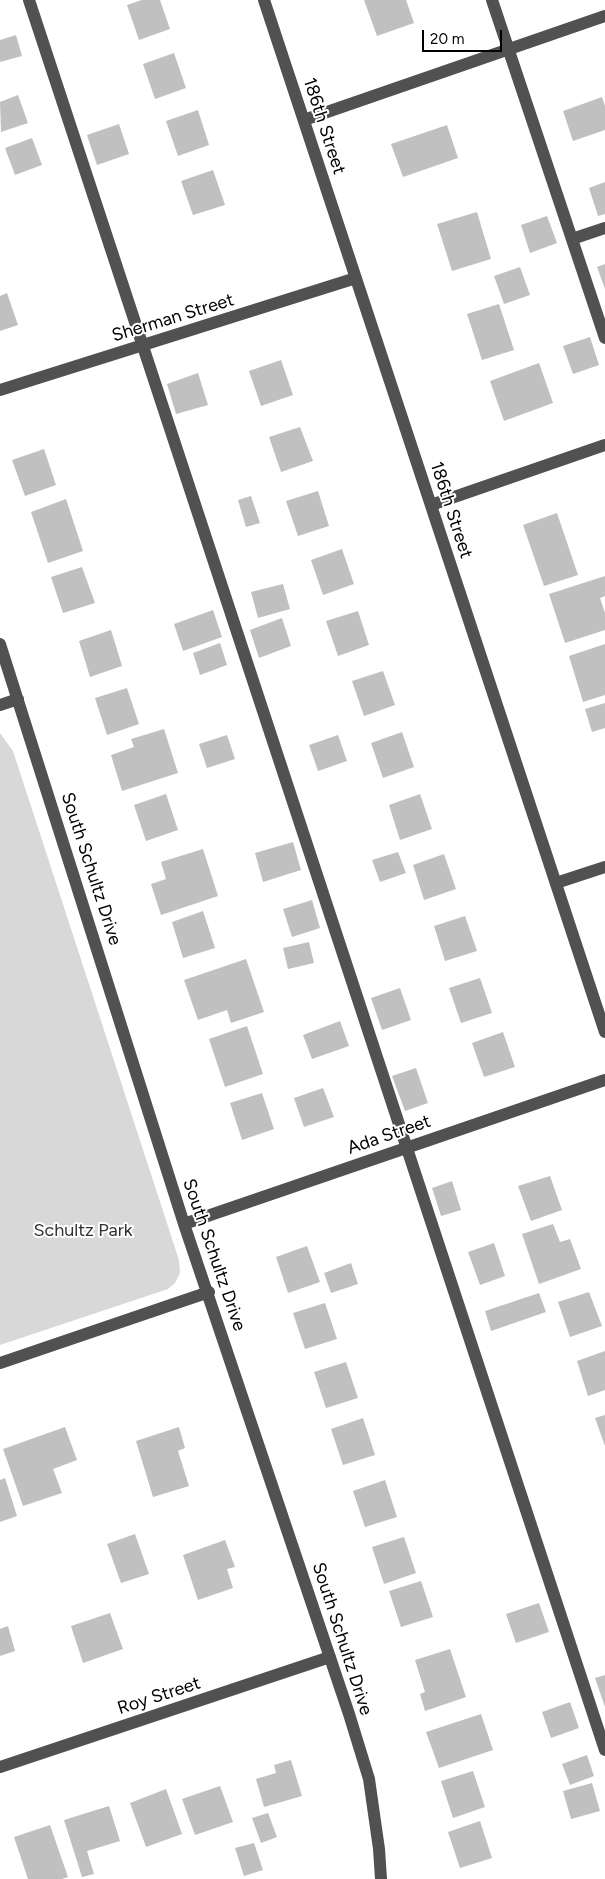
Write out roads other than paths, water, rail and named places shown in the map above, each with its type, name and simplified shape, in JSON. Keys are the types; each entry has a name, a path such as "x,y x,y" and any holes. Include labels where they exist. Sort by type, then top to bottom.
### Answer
{"street":[{"path":"29,0 605,1750"},
{"name":"186th Street","path":"264,0 605,1032"},
{"path":"492,0 605,338"},
{"path":"304,120 605,16"},
{"path":"572,239 605,228"},
{"name":"Sherman Street","path":"0,390 356,278"},
{"path":"431,505 605,445"},
{"name":"South Schultz Drive","path":"0,644 184,1224 209,1292 369,1780 380,1879"},
{"path":"0,704 18,698"},
{"path":"556,883 605,867"},
{"name":"Ada Street","path":"184,1224 605,1080"},
{"path":"0,1363 209,1292"},
{"name":"Roy Street","path":"0,1768 330,1657"}],"park label":[{"name":"Schultz Park","path":"83,1231"}]}
